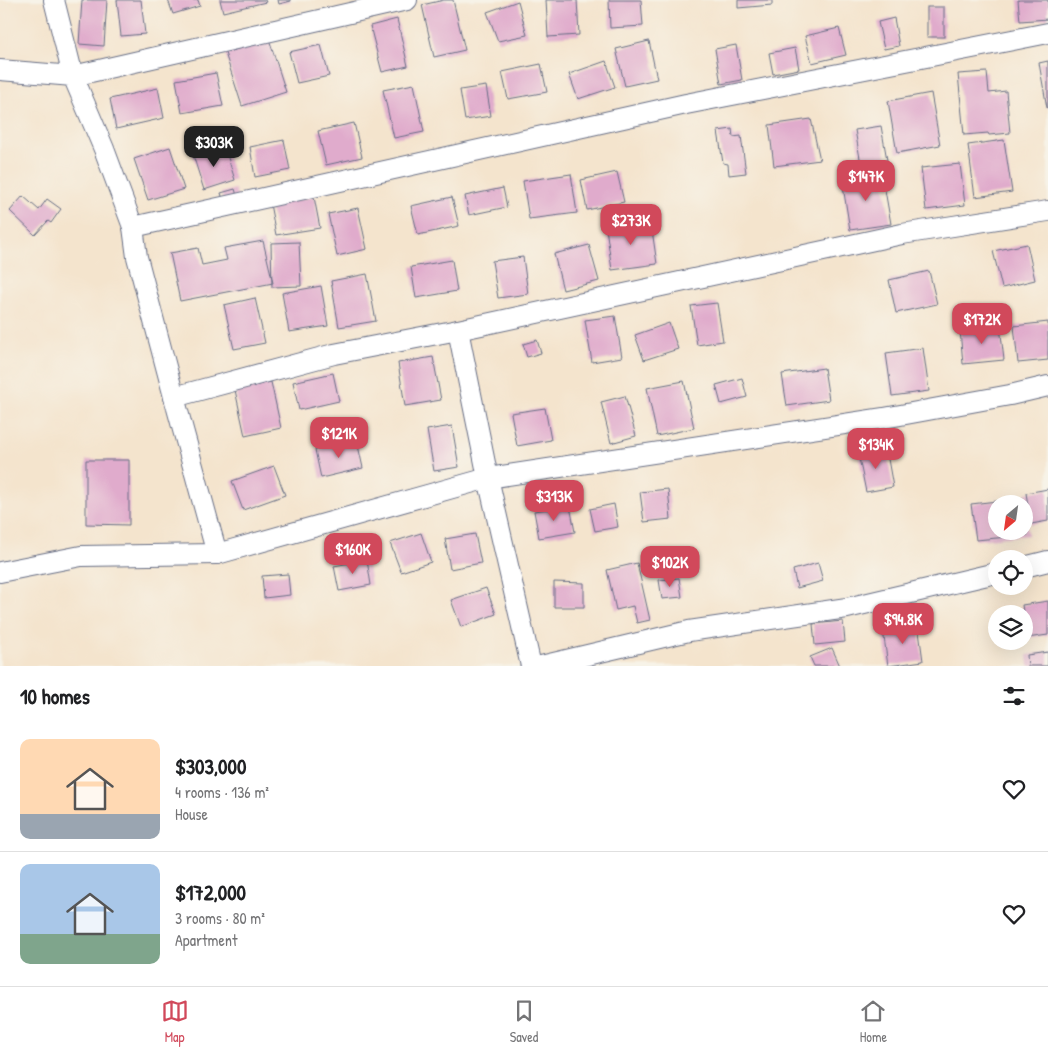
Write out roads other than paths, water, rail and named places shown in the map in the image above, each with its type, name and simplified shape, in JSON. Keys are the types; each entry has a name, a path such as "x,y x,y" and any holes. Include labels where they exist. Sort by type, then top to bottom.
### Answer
{"street":[{"path":"54,0 73,76 104,149 133,227 137,256 217,554"},
{"path":"0,70 73,76 407,0"},
{"path":"133,227 686,104 1048,33"},
{"path":"174,397 334,354 458,330 902,234 1048,211"},
{"path":"458,330 488,478 531,666"},
{"path":"0,572 81,556 217,554 488,478 884,418 1010,395 1048,386"},
{"path":"1033,565 1048,561"},
{"path":"541,666 689,631 847,608 988,575"}]}
